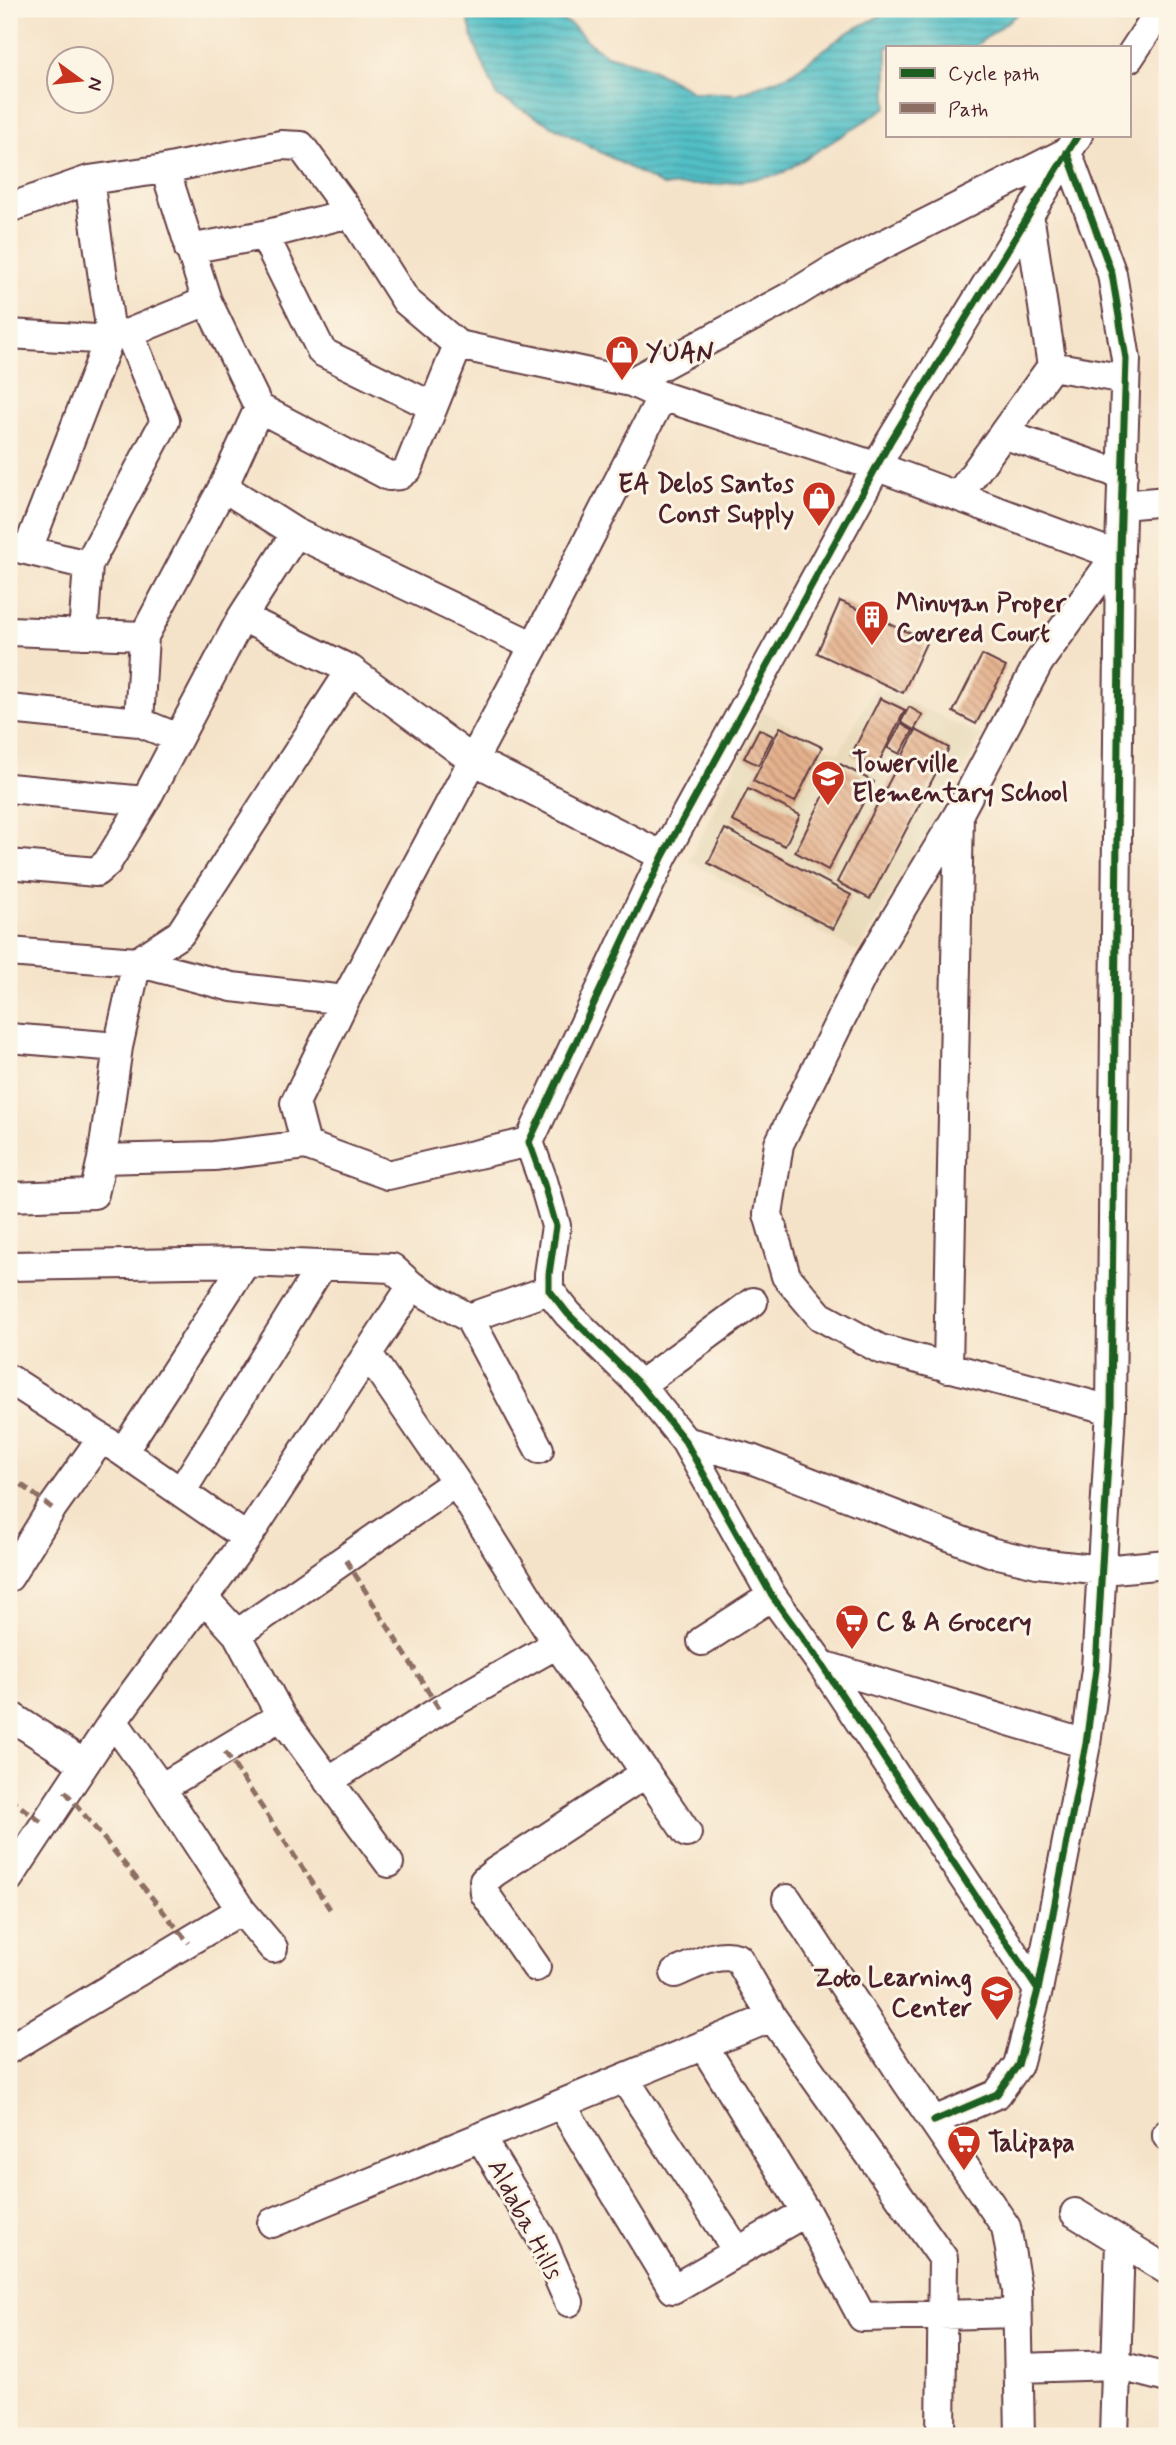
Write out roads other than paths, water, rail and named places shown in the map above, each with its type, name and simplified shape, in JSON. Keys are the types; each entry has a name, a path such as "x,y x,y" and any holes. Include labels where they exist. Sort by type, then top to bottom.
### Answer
{"street":[{"path":"1130,56 1161,9"},
{"path":"1038,1990 822,1665 772,1596 685,1441 640,1385 568,1314 549,1290 556,1226 529,1142 663,856 890,442 1072,144"},
{"path":"934,2121 997,2094 1017,2065 1038,1990 1086,1744 1096,1669 1103,1570 1111,1410 1118,552 1126,359 1112,274 1072,144"},
{"path":"631,382 789,297 831,271 1072,144"},
{"path":"9,208 89,180 165,169 281,145 301,146 350,213 406,301 458,345 631,382 662,396 878,467 1118,552"},
{"path":"165,169 207,301 259,408 389,476 400,475 408,470 458,345"},
{"path":"83,634 88,565 165,421 120,334 89,180"},
{"path":"189,249 264,235 350,213"},
{"path":"958,496 1052,366 1029,214"},
{"path":"264,235 322,352 432,406"},
{"path":"9,334 96,339 120,334 207,301"},
{"path":"88,565 18,548 120,334"},
{"path":"1052,366 1125,379"},
{"path":"306,1146 295,1103 345,1000 471,759 534,646 662,396"},
{"path":"139,722 144,636 223,487 259,408"},
{"path":"1003,434 1123,475"},
{"path":"223,487 296,533 534,646"},
{"path":"1122,505 1167,501"},
{"path":"9,864 96,872 107,863 145,801 242,617 296,533"},
{"path":"1111,1410 880,1349 820,1316 786,1276 768,1214 779,1144 868,964 959,813 1039,662 1118,552"},
{"path":"242,617 351,670 471,759 663,856"},
{"path":"9,631 144,636"},
{"path":"9,1197 94,1194 102,1159 118,1047 137,962 180,934 351,670"},
{"path":"9,709 139,722 178,738"},
{"path":"9,788 145,801"},
{"path":"948,1368 959,813"},
{"path":"9,952 137,962 232,987 345,1000"},
{"path":"9,1038 118,1047"},
{"path":"102,1159 214,1156 306,1146 388,1175 529,1142"},
{"path":"9,1577 52,1508 112,1445 246,1262"},
{"path":"9,1266 246,1262 392,1268 412,1286 469,1318 539,1449"},
{"path":"181,1492 322,1265"},
{"path":"9,1878 113,1721 247,1538 412,1286"},
{"path":"469,1318 549,1290"},
{"path":"640,1385 753,1302"},
{"path":"368,1354 456,1482 556,1644 687,1833"},
{"path":"9,1379 112,1445 247,1538"},
{"path":"685,1441 751,1459 990,1552 1037,1563 1103,1570 1167,1564"},
{"path":"237,1634 456,1482"},
{"path":"702,1641 772,1596"},
{"path":"203,1597 237,1634 281,1716 389,1863"},
{"path":"328,1781 440,1710 556,1644"},
{"path":"822,1665 1086,1744"},
{"path":"9,1714 84,1765"},
{"path":"161,1788 281,1716"},
{"path":"113,1721 161,1788 241,1910 273,1948"},
{"path":"536,1967 485,1894 484,1881 646,1773"},
{"path":"788,1899 1006,2227 1017,2290 1020,2436"},
{"path":"9,2049 241,1910"},
{"path":"675,1973 717,1956 738,1958 772,2017 943,2258 941,2436"},
{"path":"272,2224 772,2017"},
{"path":"703,2045 806,2213 862,2317 1017,2313"},
{"path":"624,2078 738,2252"},
{"path":"561,2104 673,2290 806,2213"},
{"name":"Aldaba Hills","path":"481,2137 540,2236 569,2302"},
{"path":"1075,2213 1167,2270"},
{"path":"1114,2436 1120,2241"},
{"path":"1019,2368 1116,2365 1167,2378"}],"water":[{"path":"466,9 548,9 607,55 648,67 694,92 737,94 789,75 847,33 893,9 1024,9 975,46 886,46 886,108 779,175 721,184 663,186 497,96 473,40"}],"place":[{"name":"YUAN","path":"622,382"},
{"name":"EA Delos Santos Const Supply","path":"819,528"},
{"name":"Minuyan Proper Covered Court","path":"872,647"},
{"name":"Towerville Elementary School","path":"828,807"},
{"name":"C & A Grocery","path":"852,1651"},
{"name":"Zoto Learning Center","path":"997,2022"},
{"name":"Talipapa","path":"964,2172"}]}
